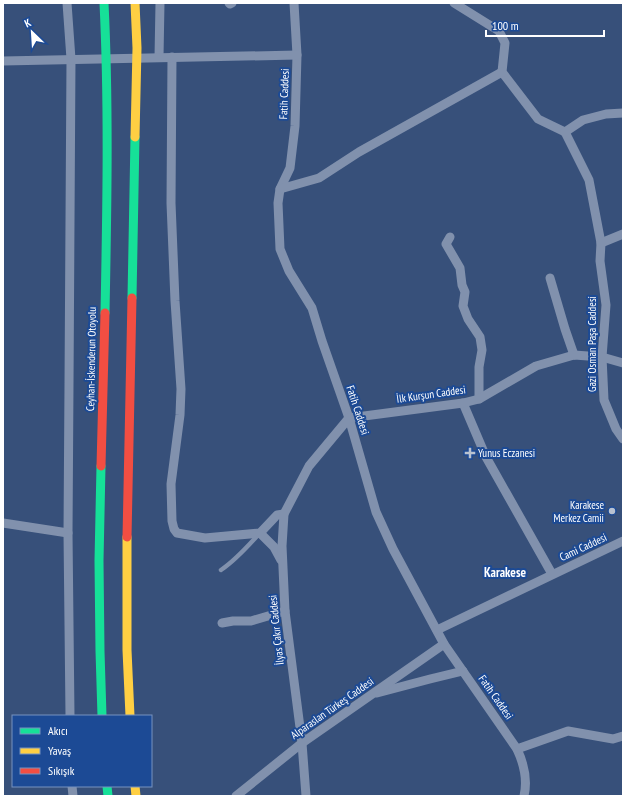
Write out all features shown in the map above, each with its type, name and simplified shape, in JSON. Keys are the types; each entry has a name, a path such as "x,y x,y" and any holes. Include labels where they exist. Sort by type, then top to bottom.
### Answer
{"highway":[{"name":"Ceyhan-İskenderun Otoyolu","path":"102,715 99,561 107,202 107,76 104,3"},
{"path":"130,715 127,650 127,561 137,48 134,3"}],"street":[{"path":"67,3 71,59 68,534 70,715"},
{"path":"159,57 160,3"},
{"name":"Fatih Caddesi","path":"294,3 297,55 295,126 290,168 280,189 278,204 280,249 289,271 312,308 349,418 376,512 393,549 444,644 517,749 526,776 526,790 524,796"},
{"path":"454,3 499,31 505,43 502,72 538,119 565,132 583,120 606,114 623,112"},
{"path":"3,61 297,55"},
{"path":"172,57 171,203 175,301 181,389 180,415 171,484 172,521 174,529 177,533 204,538 260,533 277,515 284,514 309,466 349,418"},
{"path":"280,189 319,178 360,152 502,72"},
{"name":"Gazi Osman Paşa Caddesi","path":"565,132 589,180 602,243 600,261 606,305 602,357 604,400 616,429 623,439"},
{"path":"602,243 623,234"},
{"path":"450,238 446,244 460,268 462,285 465,292 463,306 468,319 480,337 482,350 479,367 479,399"},
{"path":"550,278 574,355"},
{"name":"İlk Kurşun Caddesi","path":"349,418 463,403 479,399 536,366 574,355 602,357 623,363"},
{"path":"463,403 486,457 552,574"},
{"name":"İlyas Çakır Caddesi","path":"284,514 282,546 285,611 302,743 306,796"},
{"path":"3,523 68,534"},
{"path":"260,533 274,547 283,566"},
{"name":"Cami Caddesi","path":"437,630 623,541"},
{"path":"222,623 233,621 251,621 285,611"},
{"name":"Alparaslan Türkeş Caddesi","path":"236,796 302,743 444,644"},
{"path":"370,696 430,678 463,671"},
{"path":"517,749 568,731 613,739 623,736"}],"lane":[{"path":"221,570 242,553 260,533"}],"traffic: fast":[{"path":"104,3 107,119 105,313"},
{"path":"132,298 135,137"},
{"path":"101,466 99,561 102,715"},
{"path":"107,787 108,796"}],"traffic: slow":[{"path":"135,3 137,48 135,137"},
{"path":"127,537 127,650 130,715"},
{"path":"135,787 136,796"}],"traffic: jam":[{"path":"127,537 132,298"},
{"path":"101,466 105,313"}],"place":[{"name":"Yunus Eczanesi","path":"470,453"},
{"name":"Karakese Merkez Camii","path":"612,511"}],"district":[{"name":"Karakese","path":"505,572"}]}
